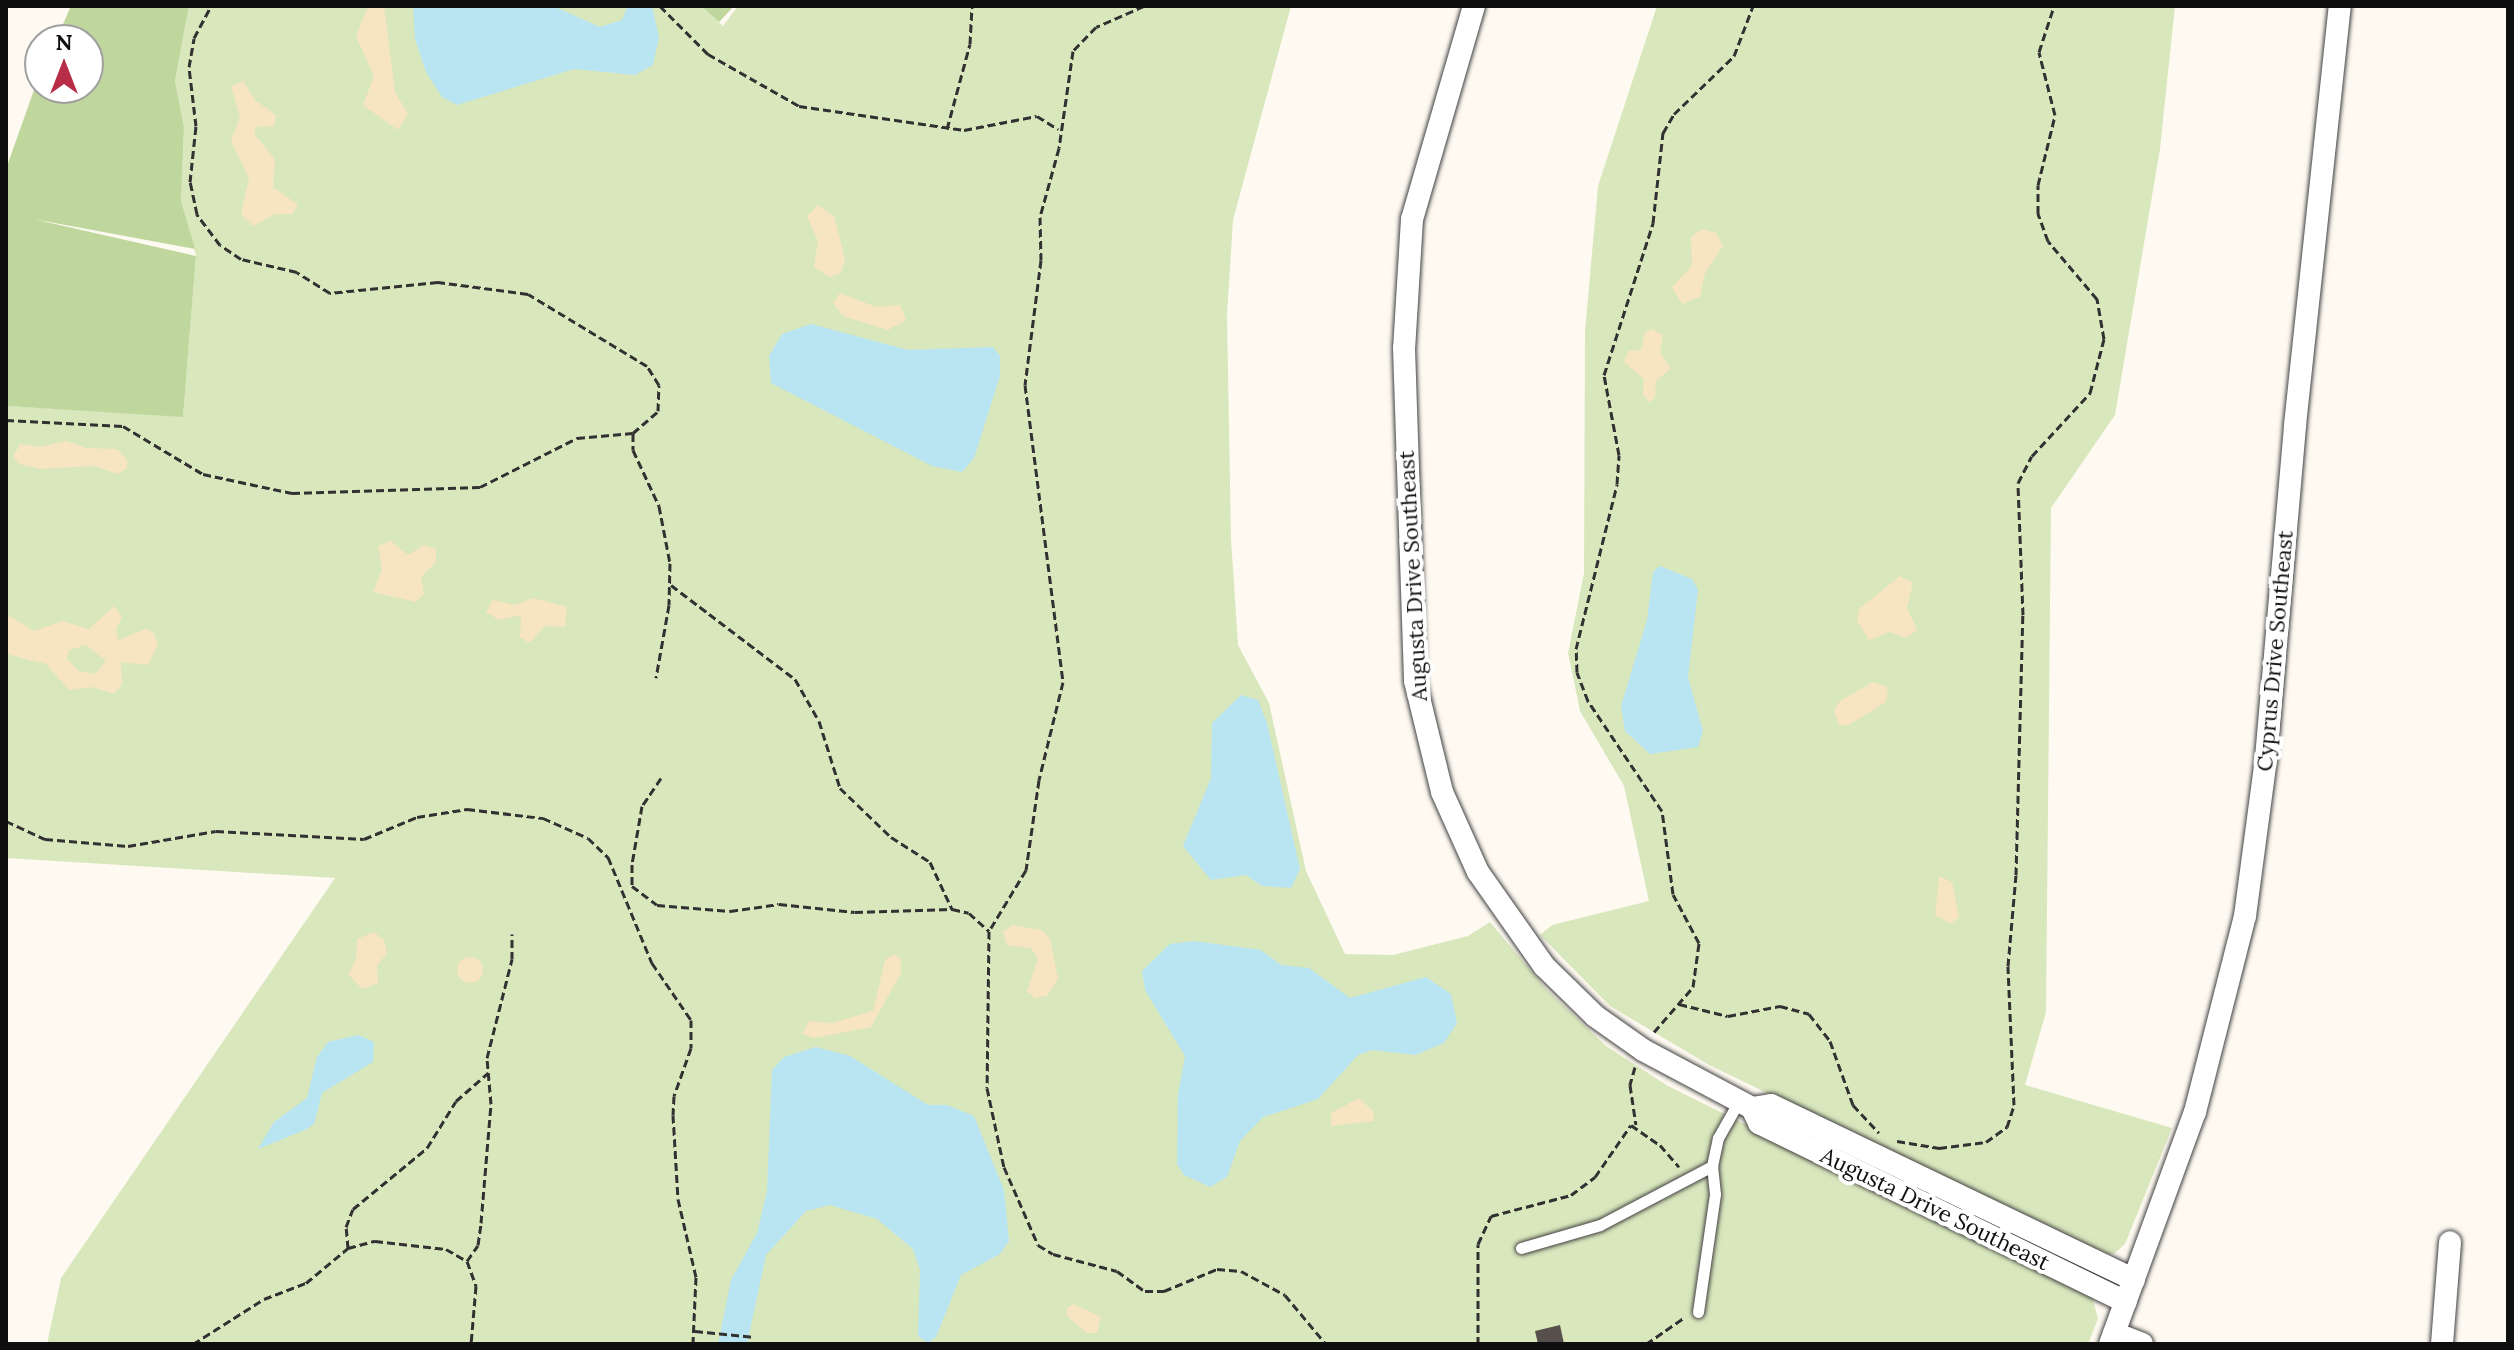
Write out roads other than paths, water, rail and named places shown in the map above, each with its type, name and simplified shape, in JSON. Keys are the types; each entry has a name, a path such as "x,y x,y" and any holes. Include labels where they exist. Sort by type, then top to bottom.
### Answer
{"street":[{"name":"Augusta Drive Southeast","path":"1474,6 1418,191 1407,247 1408,551 1419,710 1442,792 1492,896 1574,997 1643,1050 1746,1105 1759,1123 2126,1302"},
{"name":"Cyprus Drive Southeast","path":"2112,1338 2195,1112 2245,916 2266,758 2295,425 2340,6"},
{"name":"Augusta Drive Southeast","path":"1746,1105 1771,1105 2134,1280"},
{"path":"2442,1344 2450,1242"},
{"path":"2112,1338 2142,1344"}],"lane":[{"path":"1698,1312 1715,1194 1712,1166 1718,1138 1746,1105"},
{"path":"1521,1248 1600,1225 1684,1177 1712,1166"}],"water":[{"path":"413,6 553,6 600,27 622,20 628,6 652,6 659,37 653,65 635,75 574,69 457,105 442,97 426,72 415,39"},
{"path":"811,324 908,350 993,347 1000,356 1000,376 974,458 962,472 932,466 771,383 769,356 782,334"},
{"path":"1660,566 1692,579 1698,590 1688,677 1703,731 1698,747 1650,754 1625,731 1621,706 1647,620 1653,572"},
{"path":"1241,695 1258,700 1267,723 1300,869 1291,888 1262,886 1246,875 1211,880 1183,846 1211,778 1212,723"},
{"path":"1194,941 1261,950 1281,965 1309,968 1350,998 1426,977 1451,994 1457,1023 1444,1043 1415,1055 1372,1050 1358,1055 1318,1099 1263,1117 1240,1141 1227,1177 1210,1187 1184,1175 1177,1164 1178,1094 1185,1056 1145,990 1142,971 1170,944"},
{"path":"358,1035 374,1042 373,1062 322,1093 314,1124 258,1149 274,1122 307,1098 317,1057 328,1042"},
{"path":"816,1047 850,1056 928,1105 947,1105 974,1116 1004,1190 1009,1241 1000,1254 961,1275 936,1337 928,1343 918,1336 920,1270 913,1249 877,1219 830,1205 806,1211 766,1255 747,1344 718,1344 731,1280 757,1233 767,1191 772,1070 784,1057"}]}
